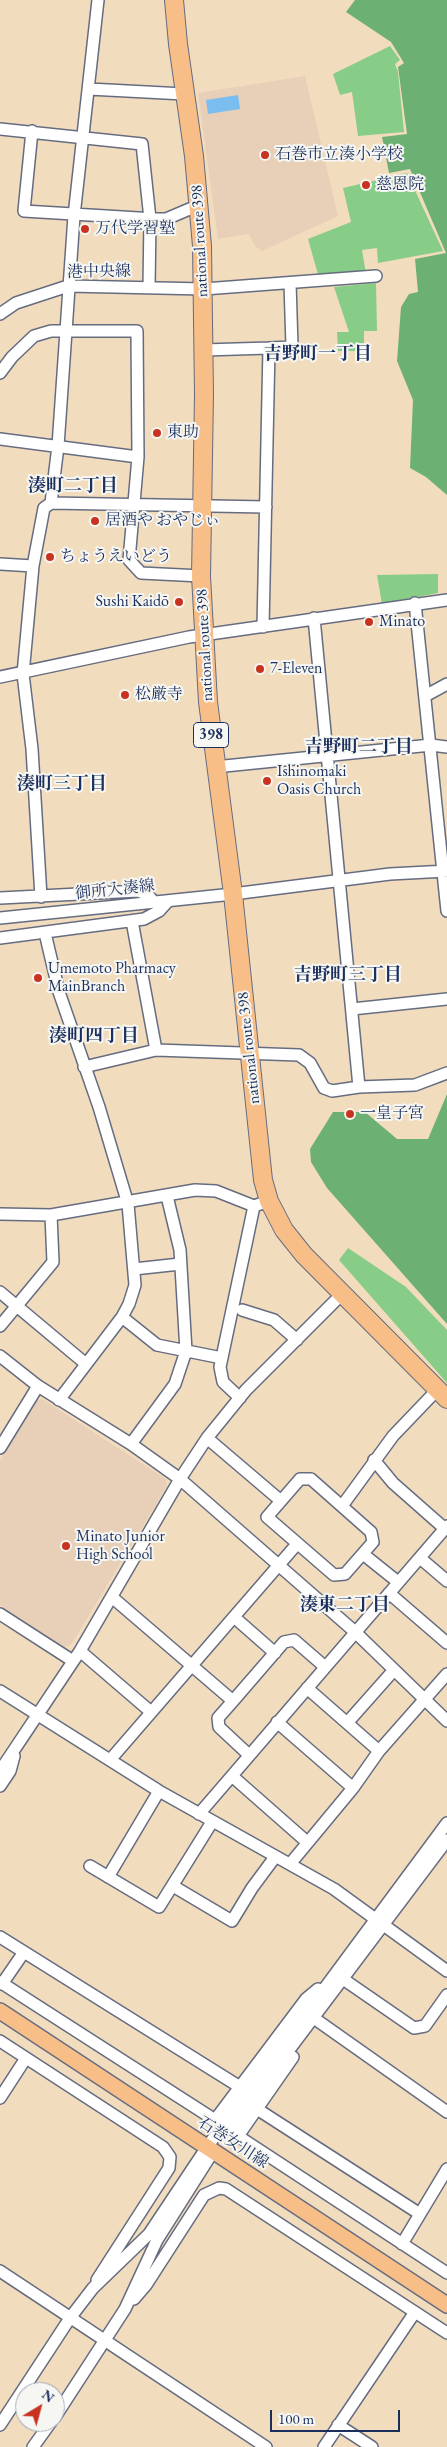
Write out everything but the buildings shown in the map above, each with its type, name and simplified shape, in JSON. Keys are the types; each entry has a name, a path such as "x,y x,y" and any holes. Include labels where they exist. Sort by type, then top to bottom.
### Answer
{"highway":[{"name":"national route 398","path":"174,0 199,205 204,289 201,576 204,635 215,767 233,894 261,1168 262,1203 304,1255 442,1394"}],"main road":[{"name":"石巻女川線","path":"0,2011 447,2305"}],"street":[{"path":"51,503 58,446 74,216 98,0"},
{"path":"89,89 184,94"},
{"path":"0,128 142,144 150,219 149,288"},
{"path":"32,132 24,211 74,216 150,219 166,218 199,205"},
{"name":"港中央線","path":"0,314 16,303 68,286 204,289 232,285 290,283 376,276"},
{"path":"204,350 292,346 290,283"},
{"path":"0,373 12,357 34,336 51,331 65,330 137,331 138,456 129,560 141,573 201,576"},
{"path":"263,627 269,348"},
{"path":"0,439 138,456"},
{"path":"41,897 32,749 23,674 33,566 44,508 51,503 266,507"},
{"path":"0,564 33,566"},
{"path":"0,677 23,674 63,663 204,635 415,603 447,600"},
{"path":"415,603 445,871 447,911"},
{"path":"314,618 359,1087"},
{"path":"425,696 447,684"},
{"path":"215,767 430,745 447,747"},
{"name":"御所入湊線","path":"0,918 233,894 390,874 445,871"},
{"path":"0,898 138,891 148,895 154,902"},
{"path":"0,938 132,921 152,916 168,900"},
{"path":"132,921 156,1050"},
{"path":"45,933 59,992 99,1107 128,1204 134,1269 134,1293 122,1317 59,1400"},
{"path":"352,1010 447,999"},
{"path":"84,1068 156,1050 299,1055 310,1063 324,1088 328,1090 415,1085 447,1073"},
{"path":"0,1214 51,1215 128,1204 195,1190 216,1191 262,1203 220,1367 223,1382 240,1398"},
{"path":"131,1444 174,1384 186,1351 180,1250 167,1196"},
{"path":"0,1326 53,1262 51,1215"},
{"path":"134,1269 180,1264"},
{"path":"0,1292 86,1364"},
{"path":"0,1771 113,1598 180,1479 207,1438 240,1398 342,1294"},
{"path":"242,1310 274,1320 297,1340"},
{"path":"122,1317 157,1345 222,1358"},
{"path":"0,1356 38,1386 131,1444 180,1479 354,1631 447,1721"},
{"path":"0,1448 38,1386"},
{"path":"342,1506 392,1436 442,1394"},
{"path":"207,1438 280,1501"},
{"path":"199,1814 354,1631 446,1527 392,1483 374,1460"},
{"path":"300,1479 311,1479 371,1532 373,1542 345,1574 334,1575 267,1516 280,1501 300,1479"},
{"path":"110,1760 297,1544"},
{"path":"363,1554 398,1582"},
{"path":"420,1558 447,1581"},
{"path":"389,1593 447,1643"},
{"path":"113,1598 192,1664 232,1701"},
{"path":"0,1614 73,1661"},
{"path":"234,1617 275,1653"},
{"path":"249,1755 219,1727 218,1718 232,1701 284,1642 294,1640 324,1666"},
{"path":"80,1651 151,1712"},
{"path":"347,1723 394,1670"},
{"path":"290,1864 354,1788 379,1751 447,1674"},
{"path":"306,1688 379,1751"},
{"path":"0,1691 159,1792 274,1857 334,1888 447,1971"},
{"path":"277,1722 354,1788"},
{"path":"0,1756 17,1745"},
{"path":"0,1786 10,1771 17,1745"},
{"path":"232,1776 308,1842"},
{"path":"108,1877 159,1792"},
{"path":"90,1866 160,1907 212,1822"},
{"path":"0,2425 70,2318 93,2288 149,2234 435,1847 447,1822"},
{"path":"435,1847 447,1840"},
{"path":"173,1886 232,1921 274,1857"},
{"path":"0,1937 240,2087"},
{"path":"24,1952 1,1983 215,2120 306,1999 337,1981"},
{"path":"337,1981 414,2028 425,2026 447,1995"},
{"path":"337,1981 329,2006 238,2136 447,2274"},
{"path":"318,2021 447,2112"},
{"path":"0,2041 163,2147 170,2157 169,2168 110,2256 93,2288"},
{"path":"0,2098 26,2058"},
{"path":"256,2110 420,2214"},
{"path":"65,2402 125,2309 157,2240 210,2149"},
{"path":"402,2244 447,2169"},
{"path":"125,2309 146,2286 204,2195 219,2188 226,2189 447,2333"},
{"path":"0,2271 266,2447"},
{"path":"324,2447 415,2312"},
{"path":"338,2425 372,2447"},
{"path":"35,2445 44,2432"}],"shaded area":[{"name":"石巻市立湊小学校","path":"305,76 338,216 262,251 255,246 249,234 218,239 198,93"},
{"name":"Minato Junior High School","path":"42,1399 166,1479 167,1486 71,1645 65,1647 0,1605 0,1461 35,1401"}],"green space":[{"path":"355,0 447,0 447,495 426,477 410,468 413,400 397,361 401,307 409,294 418,292 415,259 446,253 410,169 389,173 382,137 407,134 398,67 404,63 391,42 346,12"},
{"path":"390,46 400,60 395,64 398,72 404,132 358,136 352,92 340,95 333,74"},
{"path":"407,173 443,251 378,263 377,248 362,250 366,274 319,278 308,239 351,222 343,188"},
{"path":"376,283 377,331 364,331 364,351 338,351 337,332 349,332 334,287"},
{"path":"438,574 438,593 382,604 377,575"},
{"path":"447,1094 447,1324 327,1188 311,1162 310,1149 333,1112 365,1112 397,1139 428,1139"},
{"path":"348,1248 406,1287 447,1330 447,1383 339,1260"}],"water":[{"path":"238,95 240,109 208,114 206,100"}],"place":[{"name":"石巻市立湊小学校","path":"265,155"},
{"name":"慈恩院","path":"366,185"},
{"name":"万代学習塾","path":"85,229"},
{"name":"東助","path":"157,433"},
{"name":"居酒や おやじぃ","path":"95,521"},
{"name":"ちょうえいどう","path":"50,557"},
{"name":"Sushi Kaidō","path":"179,602"},
{"name":"Minato","path":"369,622"},
{"name":"7-Eleven","path":"260,669"},
{"name":"松厳寺","path":"125,695"},
{"name":"Ishinomaki Oasis Church","path":"267,781"},
{"name":"Umemoto Pharmacy MainBranch","path":"38,978"},
{"name":"一皇子宮","path":"350,1114"},
{"name":"Minato Junior High School","path":"66,1546"}],"district":[{"name":"吉野町一丁目","path":"318,354"},
{"name":"湊町二丁目","path":"73,486"},
{"name":"吉野町二丁目","path":"359,747"},
{"name":"湊町三丁目","path":"62,784"},
{"name":"吉野町三丁目","path":"348,975"},
{"name":"湊町四丁目","path":"94,1036"},
{"name":"湊東二丁目","path":"345,1605"}]}
